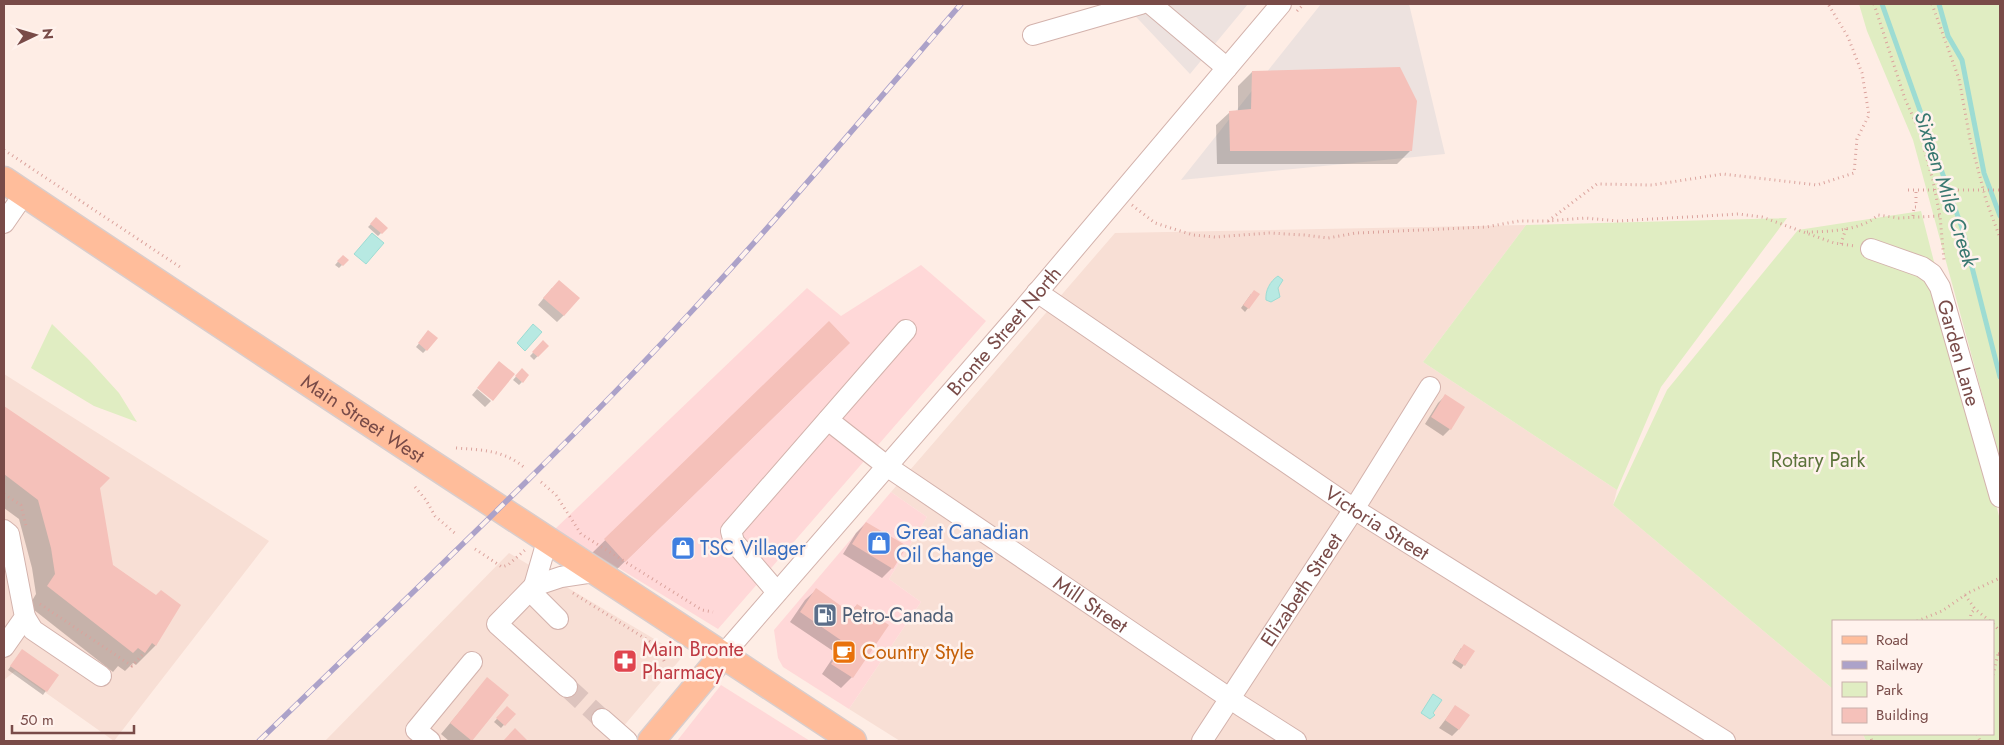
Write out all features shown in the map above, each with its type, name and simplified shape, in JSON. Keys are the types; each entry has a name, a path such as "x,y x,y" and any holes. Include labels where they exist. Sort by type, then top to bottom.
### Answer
{"main road":[{"name":"Main Street West","path":"14,187 544,539 853,741"},
{"path":"651,741 723,655"}],"street":[{"path":"1033,35 1141,4"},
{"path":"1151,4 1227,68"},
{"name":"Bronte Street North","path":"723,655 888,467 1281,4"},
{"path":"4,223 14,187"},
{"name":"Garden Lane","path":"1871,249 1922,267 1933,276 1940,287 2000,497"},
{"name":"Victoria Street","path":"1037,292 1354,509 1725,741"},
{"path":"777,592 734,542 731,531 906,330"},
{"name":"Elizabeth Street","path":"1202,741 1354,509 1430,387"},
{"name":"Mill Street","path":"828,420 888,467 1296,741"},
{"path":"4,530 9,534 33,630 100,676"},
{"path":"544,539 539,581 558,619"},
{"path":"567,687 498,624 539,581 594,572"},
{"path":"4,647 29,608"},
{"path":"430,741 416,730 472,662"},
{"path":"602,719 627,741"}],"path":[{"path":"1548,221 1597,184 1652,185 1723,174 1817,185 1854,173 1857,139 1869,115 1862,73 1848,37 1828,4"},
{"path":"1874,4 1905,99 1919,130 1933,181 1940,216 1944,260 1933,276"},
{"path":"1932,4 1958,79 1970,139 1986,200 2000,238"},
{"path":"4,150 180,267"},
{"path":"1908,190 2000,190"},
{"path":"1913,216 1914,207 1916,207 1916,190"},
{"path":"1120,194 1155,223 1193,235 1215,237 1269,233 1328,238 1356,233 1486,227 1519,221 1585,218 1618,221 1740,214 1762,217 1842,244 1871,249"},
{"path":"1803,232 1857,228 1871,222 1878,215 1899,218 1940,216"},
{"path":"1842,244 1846,228"},
{"path":"456,448 494,451 515,460 525,468"},
{"path":"541,482 556,495 581,534 702,610 713,612"},
{"path":"415,487 426,500 435,516 457,535"},
{"path":"4,494 21,505 27,532"},
{"path":"475,549 502,567 544,539"},
{"path":"521,554 539,581 657,646 664,663"},
{"path":"1920,620 1942,611 1965,595 2000,578"},
{"path":"1965,595 1975,609 1989,620"},
{"path":"29,608 132,666 144,654"},
{"path":"1970,620 1971,613 1975,609"},
{"path":"1994,672 1999,654"}],"shaded area":[{"path":"1124,4 1248,4 1190,74"},
{"path":"1321,4 1409,4 1445,154 1181,180"},
{"path":"1526,225 1423,362 1617,490 1613,505 1832,688 1832,735 1863,735 1866,741 900,741 849,709 921,602 889,579 927,517 891,492 1115,233"},
{"path":"921,265 986,321 718,629 555,529 807,288 841,316"},
{"path":"4,374 269,541 114,741 15,671 4,680"},
{"path":"891,492 927,517 889,579 921,602 849,709 783,667 778,658 774,630"},
{"path":"509,553 683,656 611,741 325,741"},
{"path":"721,685 810,741 677,741"}],"green space":[{"path":"1859,4 2000,4 2000,460 1913,140 1867,31"},
{"name":"Rotary Park","path":"1921,211 2000,520 2000,741 1866,741 1863,735 1994,735 1994,620 1832,620 1832,688 1613,505 1667,390 1798,230"},
{"path":"1787,218 1661,387 1617,490 1423,362 1526,225"},
{"path":"52,324 119,393 137,422 94,406 31,368"}],"water":[{"path":"372,233 384,243 366,264 354,254"},
{"path":"1278,276 1283,280 1278,288 1280,297 1271,302 1266,300 1266,293 1270,283"},
{"path":"533,324 542,332 525,351 517,343"},
{"path":"1433,694 1442,700 1433,713 1435,715 1430,719 1421,713"}],"building":[{"path":"1400,67 1417,101 1412,151 1230,151 1229,111 1251,109 1252,71"},
{"path":"376,217 388,228 382,234 370,224"},
{"path":"343,255 349,260 343,266 337,261"},
{"path":"559,280 580,298 564,316 543,298"},
{"path":"1254,290 1260,294 1249,309 1243,305"},
{"path":"829,321 850,343 625,562 604,539"},
{"path":"428,330 438,338 427,351 418,343"},
{"path":"543,340 549,346 538,357 532,352"},
{"path":"499,361 515,374 493,401 477,388"},
{"path":"522,368 529,375 523,383 515,376"},
{"path":"1445,394 1465,407 1451,430 1431,417"},
{"path":"4,406 110,478 100,488 113,565 156,595 161,590 181,605 156,646 152,643 145,653 138,648 133,653 47,586 55,574 51,548 38,500 4,474"},
{"path":"866,522 907,546 893,569 852,544"},
{"path":"816,588 851,613 857,604 889,625 853,678 831,664 845,643 800,612"},
{"path":"1464,644 1475,651 1465,666 1454,659"},
{"path":"22,649 59,675 47,692 10,666"},
{"path":"487,677 509,695 472,741 450,723"},
{"path":"1455,705 1470,715 1459,730 1445,720"},
{"path":"507,706 516,714 505,726 496,718"},
{"path":"515,728 528,741 503,741"}],"waterway":[{"name":"Sixteen Mile Creek","path":"1882,4 1962,228 2000,377"},
{"path":"1939,4 1948,36 1962,60 1984,173 2000,216"}],"tunnel":[{"path":"567,687 602,719"}],"railway":[{"path":"259,741 478,530 639,367 760,236 961,4"}],"place":[{"name":"Great Canadian Oil Change","path":"879,543"},
{"name":"TSC Villager","path":"683,548"},
{"name":"Petro-Canada","path":"825,615"},
{"name":"Country Style","path":"844,652"},
{"name":"Main Bronte Pharmacy","path":"625,661"}]}
